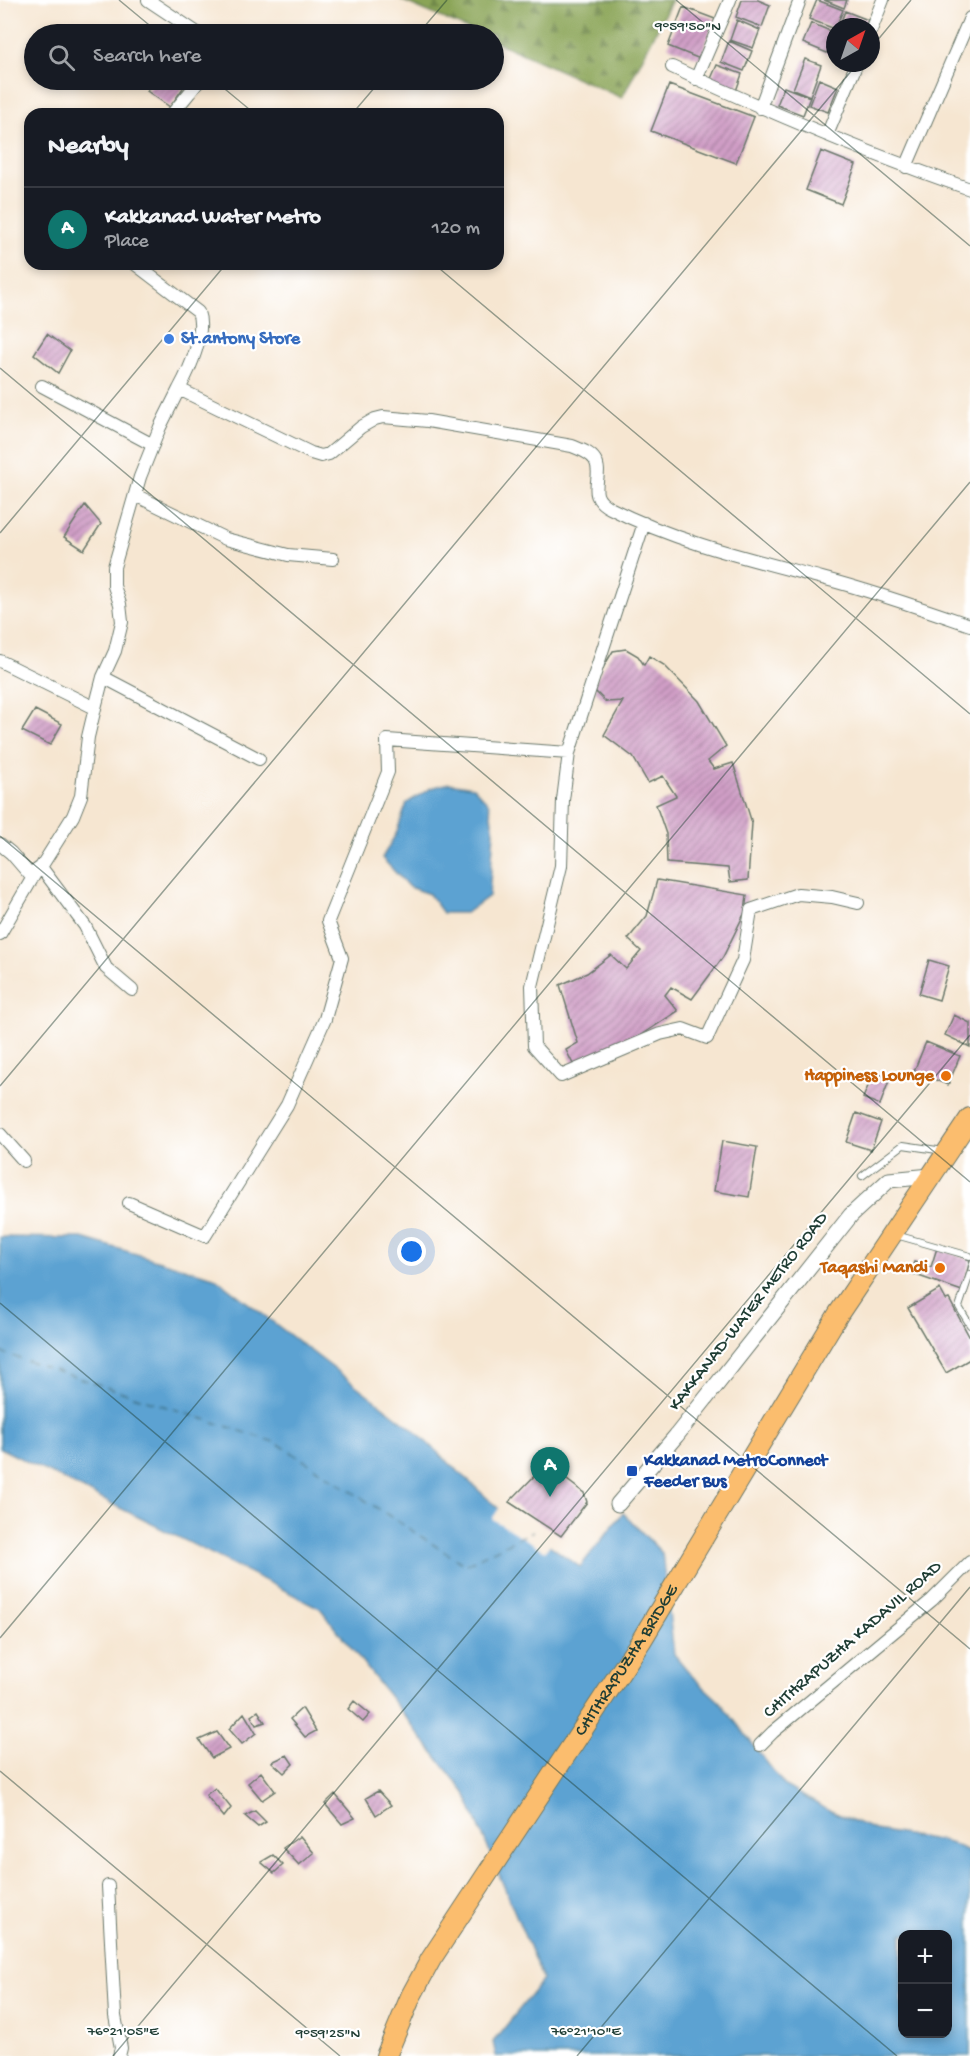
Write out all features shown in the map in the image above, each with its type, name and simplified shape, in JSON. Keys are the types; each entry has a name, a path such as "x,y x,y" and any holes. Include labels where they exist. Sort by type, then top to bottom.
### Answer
{"main road":[{"name":"CHITHRAPUZHA BRIDGE","path":"386,2056 411,1996 431,1959 641,1641 839,1313 970,1118"}],"street":[{"path":"148,0 184,24"},
{"path":"696,79 730,0"},
{"path":"759,108 800,0"},
{"path":"876,18 883,0"},
{"path":"906,167 970,18"},
{"path":"672,67 759,108 906,167 970,189"},
{"path":"827,135 853,72"},
{"path":"177,108 192,90"},
{"path":"0,934 73,816 81,796 88,737 122,622 120,604 114,586 114,567 135,495 153,445 179,389 197,344 202,323 198,312 143,270"},
{"path":"42,386 153,445"},
{"path":"179,389 321,456 329,454 361,427 383,417 428,422 572,446 586,452 594,459 598,471 596,489 599,500 607,507 644,524 717,550 906,603 970,625"},
{"path":"135,495 226,539 288,555 333,559"},
{"path":"644,524 569,753 563,800 561,866 532,986 534,1046 561,1076 660,1034 683,1029 707,1038 743,960 751,910 798,894 832,897 858,903"},
{"path":"0,661 95,708"},
{"path":"104,677 259,759"},
{"path":"129,1203 205,1236 287,1105 325,1019 342,958 328,921 388,772 387,740 569,753"},
{"path":"0,844 30,875 39,869"},
{"path":"39,869 85,926 106,968 132,990"},
{"path":"0,1134 24,1161"},
{"name":"KAKKANAD-WATER METRO ROAD","path":"618,1504 676,1436 851,1215 890,1180 931,1176"},
{"name":"CHITHRAPUZHA KADAVIL ROAD","path":"760,1745 772,1732 932,1599 970,1562"},
{"path":"108,1886 115,2016 121,2048 119,2056"}],"lane":[{"path":"862,1176 903,1145 947,1152"},
{"path":"892,1234 970,1256"},
{"path":"970,1274 959,1307 970,1325"}],"green space":[{"path":"401,0 672,0 622,98 504,45 504,24 456,24"}],"water":[{"path":"449,783 473,787 489,804 494,832 489,896 466,913 443,913 429,894 409,887 382,858 396,834 407,803 431,788"},
{"path":"0,1237 82,1238 214,1277 409,1426 499,1509 580,1567 623,1513 662,1553 674,1654 693,1677 720,1702 785,1786 826,1809 875,1830 938,1840 956,1845 970,1853 970,2056 496,2056 493,2042 543,1980 465,1793 320,1608 0,1448"}],"pier":[{"path":"500,1507 551,1543 545,1551 492,1519"}],"building":[{"path":"742,0 758,0 770,5 762,27 736,17"},
{"path":"817,0 843,10 840,18 826,18 826,26 809,19"},
{"path":"824,0 847,0 844,8"},
{"path":"683,7 715,19 700,59 668,46"},
{"path":"845,11 863,18 842,18"},
{"path":"737,20 760,30 753,48 730,40"},
{"path":"811,23 826,29 826,53 803,43"},
{"path":"729,41 752,51 744,71 721,62"},
{"path":"805,59 821,65 810,96 793,89"},
{"path":"717,65 742,74 736,91 710,81"},
{"path":"819,79 838,87 828,112 809,105"},
{"path":"669,85 754,117 736,163 651,131"},
{"path":"784,87 810,97 803,115 777,105"},
{"path":"148,90 182,90 170,107"},
{"path":"821,151 856,165 841,204 806,190"},
{"path":"47,334 70,351 58,373 34,354"},
{"path":"85,505 101,524 84,550 64,537"},
{"path":"626,649 638,656 644,665 649,656 664,665 699,701 726,746 708,761 714,769 733,763 752,823 748,880 730,882 728,868 667,863 666,834 656,805 676,796 663,776 648,783 633,757 604,735 623,701 606,702 596,692 594,683 613,651"},
{"path":"35,710 62,724 50,745 22,731"},
{"path":"657,880 747,895 745,912 723,957 692,999 671,987 665,995 678,1011 627,1044 574,1066 566,1050 578,1043 560,985 587,973 611,955 626,969 641,951 628,939 647,916"},
{"path":"929,960 949,966 939,1000 919,994"},
{"path":"954,1015 970,1023 970,1047 945,1035"},
{"path":"926,1042 960,1056 948,1085 914,1071"},
{"path":"874,1072 890,1078 880,1105 863,1098"},
{"path":"856,1113 881,1122 871,1150 846,1142"},
{"path":"722,1141 757,1147 749,1197 714,1191"},
{"path":"937,1248 970,1260 962,1291 910,1273 914,1262 931,1267"},
{"path":"940,1289 946,1300 949,1299 970,1338 970,1359 946,1373 908,1308"},
{"path":"546,1464 584,1493 587,1502 561,1536 509,1502"},
{"path":"354,1701 370,1714 363,1722 348,1709"},
{"path":"302,1708 316,1731 305,1737 290,1719"},
{"path":"258,1711 265,1722 256,1725 251,1716"},
{"path":"244,1713 256,1733 242,1744 229,1729"},
{"path":"217,1732 229,1749 212,1758 199,1740"},
{"path":"287,1755 293,1764 284,1773 272,1762"},
{"path":"261,1772 275,1791 262,1800 248,1783"},
{"path":"215,1788 231,1808 224,1817 206,1795"},
{"path":"378,1791 391,1805 376,1815 366,1798"},
{"path":"335,1794 355,1818 342,1824 325,1804"},
{"path":"255,1811 266,1822 258,1827 245,1816"},
{"path":"300,1836 314,1853 299,1865 283,1848"},
{"path":"273,1855 283,1865 274,1873 261,1862"}],"ferry route":[{"path":"0,1352 277,1443 465,1565 533,1531"}],"place":[{"name":"St.antony Store","path":"169,339"},
{"name":"Happiness Lounge","path":"946,1076"},
{"name":"Taqashi Mandi","path":"940,1268"},
{"name":"Kakkanad MetroConnect Feeder Bus","path":"632,1471"},
{"name":"Kakkanad Water Metro","path":"550,1497"}]}
